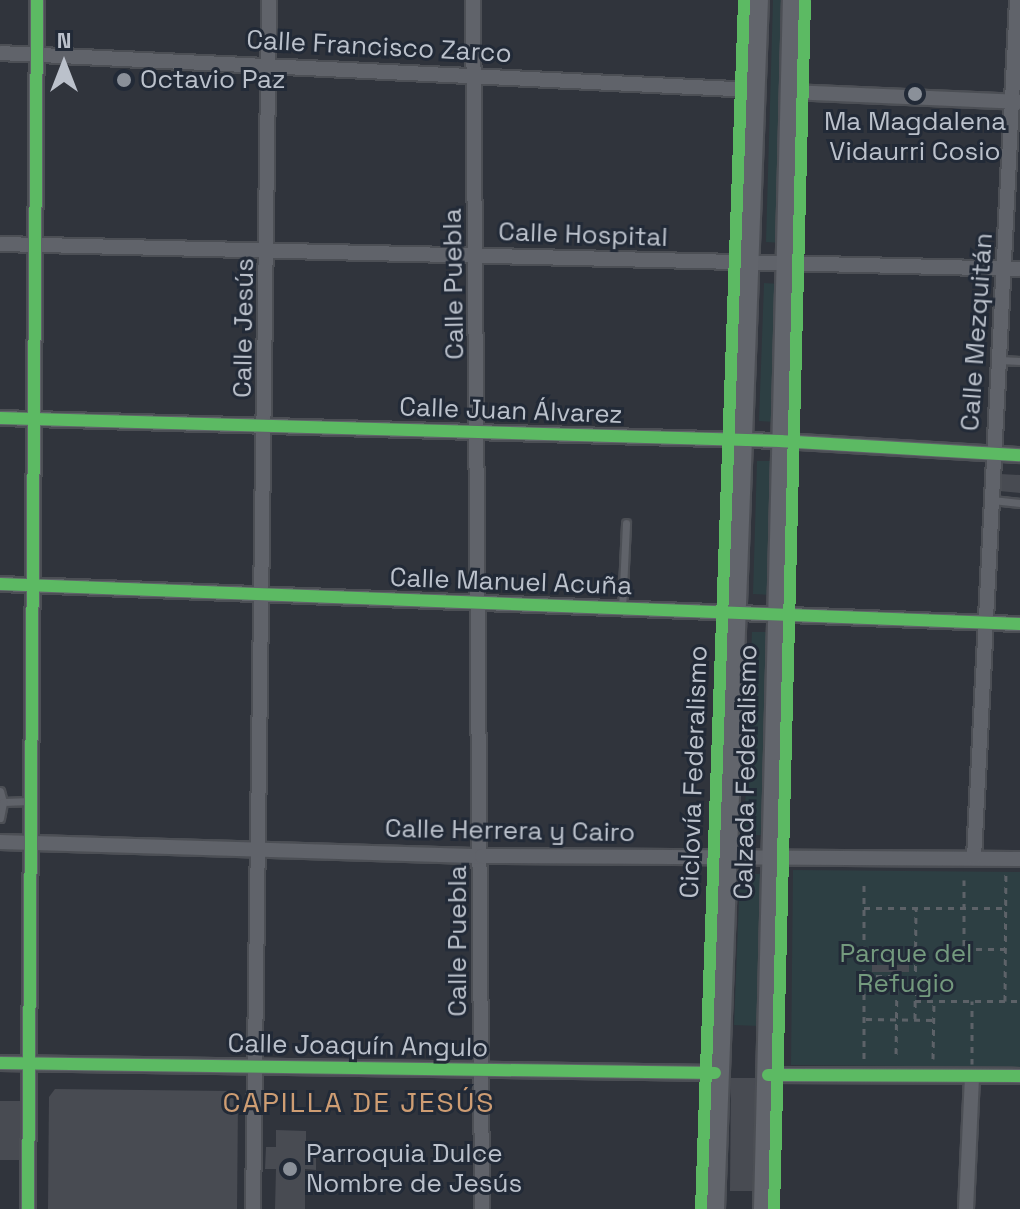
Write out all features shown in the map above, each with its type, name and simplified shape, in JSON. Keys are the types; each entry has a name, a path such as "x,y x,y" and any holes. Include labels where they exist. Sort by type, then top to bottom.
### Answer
{"main road":[{"name":"Calzada Federalismo","path":"713,1209 715,1073 744,440 757,0"},
{"name":"Calzada Federalismo","path":"765,1209 781,441 794,0"}],"street":[{"path":"28,1209 37,0"},
{"name":"Calle Jesús","path":"253,1209 264,595 269,0"},
{"name":"Calle Puebla","path":"473,0 482,856 482,1209"},
{"name":"Calle Mezquitán","path":"974,858 981,623 999,360 1013,268 1017,0"},
{"name":"Calle Francisco Zarco","path":"0,53 755,90"},
{"path":"791,92 1016,102"},
{"name":"Calle Hospital","path":"0,244 1013,268"},
{"name":"Calle Juan Álvarez","path":"0,418 781,441 1020,455"},
{"name":"Calle Manuel Acuña","path":"0,584 1020,624"},
{"name":"Calle Herrera y Cairo","path":"0,842 482,856 1013,859"},
{"name":"Calle Joaquín Angulo","path":"0,1063 715,1073"},
{"path":"768,1075 1020,1076"},
{"path":"966,1209 972,1076"}],"lane":[{"path":"999,360 1020,361"},
{"path":"990,500 1020,503"},
{"path":"622,609 626,523"},
{"path":"0,791 3,802 0,818"},
{"path":"3,802 33,800"}],"path":[{"path":"1005,1001 1006,908 1013,859"},
{"path":"864,880 864,1059"},
{"path":"964,880 964,949 1005,949"},
{"path":"864,908 1006,908"},
{"path":"915,1019 916,908"},
{"path":"864,976 897,976 896,1059"},
{"path":"915,1001 1020,1001"},
{"path":"933,1059 934,1001"},
{"path":"972,1001 972,1076"},
{"path":"864,1019 934,1020"}],"green space":[{"path":"773,0 790,0 783,243 766,242"},
{"path":"764,283 781,284 777,422 759,421"},
{"path":"757,461 775,461 771,595 753,594"},
{"path":"752,632 771,632 764,835 744,835"},
{"name":"Parque del Refugio","path":"793,870 1020,872 1020,1067 791,1065"},
{"path":"740,874 764,874 760,1026 734,1025"}],"building":[{"path":"1000,474 1020,475 1020,493 999,491"},
{"path":"872,965 909,965 909,972 872,972"},
{"path":"731,1078 762,1078 760,1191 730,1191"},
{"path":"55,1089 230,1091 238,1098 237,1209 48,1209 49,1097"},
{"path":"0,1101 21,1101 21,1160 0,1160"},
{"name":"Parroquia Dulce Nombre de Jesús","path":"276,1130 306,1131 306,1147 316,1147 316,1170 305,1169 305,1209 275,1209 276,1169 265,1169 266,1147 276,1147"}],"cycle path":[{"path":"28,1209 37,0"},
{"name":"Ciclovía Federalismo","path":"701,1209 744,0"},
{"path":"774,1209 805,0"},
{"path":"0,418 781,441 1020,455"},
{"path":"0,584 1020,624"},
{"path":"0,1063 715,1073"},
{"path":"768,1075 1020,1076"}],"place":[{"name":"Octavio Paz","path":"124,80"},
{"name":"Ma Magdalena Vidaurri Cosio","path":"915,94"},
{"name":"Parroquia Dulce Nombre de Jesús","path":"290,1169"}],"district":[{"name":"CAPILLA DE JESÚS","path":"359,1102"}]}
